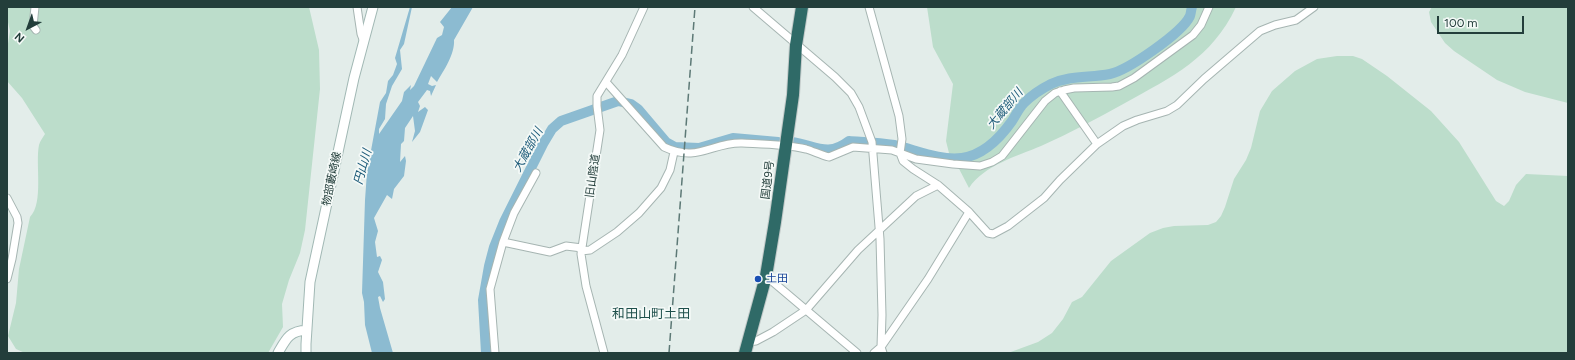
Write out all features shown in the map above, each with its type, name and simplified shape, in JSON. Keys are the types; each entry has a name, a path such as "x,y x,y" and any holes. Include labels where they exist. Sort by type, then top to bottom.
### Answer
{"highway":[{"name":"国道9号","path":"746,348 766,276 775,222 793,95 796,45 802,7"}],"main road":[{"name":"物部藪崎線","path":"306,353 306,330 310,282 354,78 373,7"},
{"path":"278,353 290,334 298,330 306,330"}],"street":[{"path":"35,7 33,26 36,30"},
{"path":"357,7 361,34 364,42"},
{"name":"旧山陰道","path":"604,353 586,286 581,250 600,130 597,96 622,55 644,7"},
{"path":"753,7 835,77 851,93 859,107 873,148 879,231 882,350"},
{"path":"869,7 899,116 902,139 900,153 903,161 938,185 969,212 988,233 993,234 1008,226 1044,198 1097,144 1123,126 1166,111 1176,105 1260,31 1275,25 1296,20 1314,7"},
{"path":"606,82 664,147 674,152 701,153 721,146 741,143 806,149 829,157 853,147 892,150 916,159 980,166 992,162 1002,156 1045,101 1060,91 1074,88 1119,86 1134,78 1192,35 1201,25 1209,7"},
{"path":"1060,91 1097,144"},
{"path":"503,242 550,252 566,246 581,250 590,250 617,232 639,213 661,188 670,170 674,152"},
{"path":"496,353 490,289 503,242 514,213 536,173"},
{"path":"746,348 806,310 858,250 916,196 938,185"},
{"path":"7,198 17,217 18,223 7,277"},
{"path":"874,353 882,350 969,212"},
{"path":"766,276 857,353"}],"green space":[{"path":"7,7 309,7 319,50 320,89 305,230 300,253 289,280 282,304 283,327 268,353 25,353 16,349 8,336 16,303 19,269 30,217 37,203 39,144 45,134 22,98 7,81 7,50 10,31 7,18"},
{"path":"927,7 1236,7 1226,25 1215,40 1203,53 1174,75 1073,131 992,167 975,180 969,188 949,153 946,141 953,84 933,47"},
{"path":"1432,7 1568,7 1568,103 1525,92 1497,80 1454,51 1445,43 1431,22 1429,12"},
{"path":"1337,56 1353,56 1362,59 1387,76 1431,111 1459,142 1496,201 1504,206 1509,201 1516,185 1526,174 1568,176 1568,353 1008,353 1038,342 1052,333 1063,319 1072,302 1082,297 1111,261 1150,233 1174,226 1208,225 1216,222 1221,216 1225,207 1234,179 1246,160 1251,148 1260,111 1272,91 1295,71 1317,59"}],"water":[{"path":"410,7 412,7 404,44 400,50 402,69 392,86 386,104 385,119 379,129 379,134 402,101 404,92 411,85 410,90 414,86 437,38 442,35 444,27 440,22 452,7 473,7 454,40 451,56 437,82 431,76 428,84 432,86 436,85 431,96 430,91 427,90 418,102 420,106 418,112 425,107 428,110 420,132 412,142 415,131 413,116 405,128 404,141 401,144 400,162 405,156 406,161 404,176 394,189 392,199 387,195 374,218 378,231 375,242 377,257 380,256 382,260 378,272 383,282 385,299 383,302 380,296 378,297 393,353 372,353 365,325 362,293 367,172 380,102 386,93 388,81 393,75 397,64 395,58"}],"waterway":[{"name":"大蔵部川","path":"791,142 827,150 834,149 849,141 877,143 894,145 945,158 954,159 970,156 991,145 1012,121 1022,105 1037,92 1047,86 1065,79 1110,74 1129,66 1154,50 1177,32 1190,16 1192,7"},
{"name":"大蔵部川","path":"486,353 483,300 494,247 504,222 543,144 552,129 561,121 618,101 631,104 638,109 666,142 675,147 699,148 733,138 778,142"}],"railway":[{"path":"669,353 695,7"}],"place":[{"name":"土田","path":"758,279"}],"district":[{"name":"和田山町土田","path":"651,314"}],"water label":[{"name":"円山川","path":"363,167"}]}
